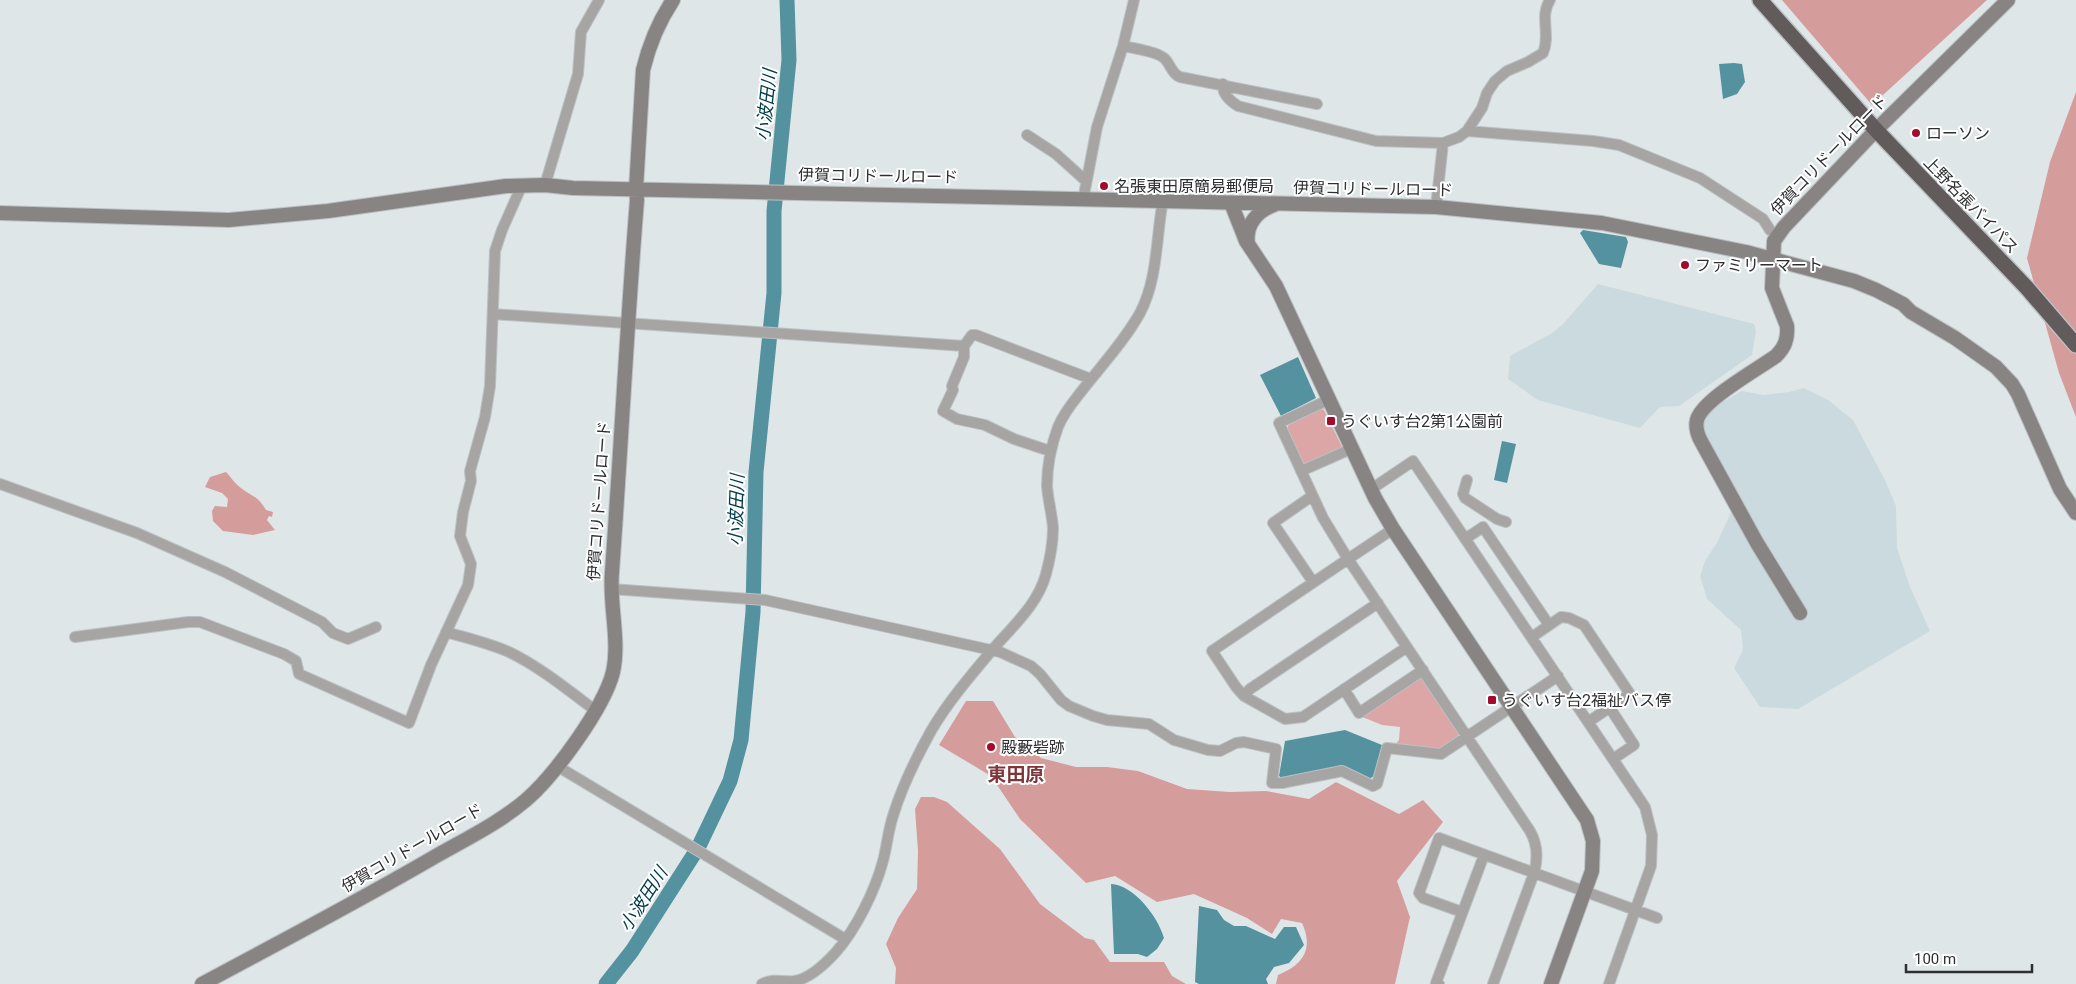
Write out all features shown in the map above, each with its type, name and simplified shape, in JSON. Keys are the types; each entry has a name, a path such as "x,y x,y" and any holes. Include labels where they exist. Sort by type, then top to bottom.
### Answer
{"highway":[{"name":"上野名張バイパス","path":"1760,0 1876,130 2027,288 2076,345"}],"street":[{"path":"545,185 578,74 581,32 600,0"},
{"path":"0,213 229,220 328,211 522,185 636,189 643,70 647,52 655,32 672,0"},
{"path":"1083,200 1102,108 1123,46 1134,0"},
{"path":"1223,84 1222,90 1226,96 1238,106 1376,141 1443,143 1459,137 1467,131 1482,108 1487,93 1495,81 1507,71 1543,53 1547,38 1546,6 1550,0"},
{"name":"伊賀コリドールロード","path":"202,984 414,869 488,826 526,799 540,786 557,766 596,711 613,671 616,636 610,589 637,200 636,189 1436,207 1602,223 1746,252 1772,260 1774,241 1784,227 1876,130 2008,0"},
{"path":"1123,46 1144,50 1165,58 1173,72 1180,77 1317,104"},
{"path":"1467,131 1593,141 1619,145 1700,178 1763,219 1770,230"},
{"path":"1027,135 1056,154 1086,181"},
{"path":"1436,207 1443,143"},
{"path":"75,637 200,622 284,654 296,661 300,674 409,723 446,632 468,586 471,564 460,536 463,512 471,481 470,471 489,397 495,251 522,185"},
{"path":"762,984 775,980 800,979 816,970 837,950 845,939 872,892 880,872 892,818 917,758 932,730 952,699 1038,594 1046,575 1052,546 1053,528 1048,489 1050,451 1062,418 1134,322 1148,295 1154,272 1159,224 1164,200"},
{"path":"1231,203 1249,247 1276,286 1370,490 1393,529 1588,820 1593,841 1593,865 1551,984"},
{"path":"1249,247 1247,237 1254,217 1263,210 1277,204"},
{"path":"1800,613 1752,535 1697,432 1697,418 1708,402 1776,356 1784,345 1788,333 1772,288 1772,260 1854,281 1876,290 1903,304 1911,312 1955,338 1996,368 2012,384 2018,394 2060,489 2076,513"},
{"path":"493,314 964,346"},
{"path":"1050,451 1014,439 985,425 957,419 943,411 953,390 952,386 964,357 964,346 972,335 976,335 1091,379"},
{"path":"1328,400 1279,423 1312,496 1348,559 1533,837 1536,852 1534,873 1493,984"},
{"path":"1301,471 1351,449"},
{"path":"1370,490 1413,461 1645,807 1652,835 1651,866 1609,984"},
{"path":"1465,539 1483,527 1501,521 1465,498 1463,494 1467,480"},
{"path":"0,484 136,533 225,572 322,622 333,633 348,639 376,627"},
{"path":"1312,496 1273,523 1312,582"},
{"path":"1483,527 1549,625"},
{"path":"1393,529 1212,651 1236,688 1244,696 1285,719 1303,717 1408,647"},
{"path":"610,589 765,600 1000,652 1031,666 1065,704 1098,717 1114,721 1144,723 1157,728 1174,740 1208,750 1220,751 1236,743 1244,742 1276,749 1272,783 1282,783 1342,771 1372,786 1377,784 1387,748 1441,754 1558,676"},
{"path":"1244,696 1250,689 1378,603"},
{"path":"1532,638 1561,617 1569,618 1584,625 1630,694 1588,722"},
{"path":"446,632 477,640 509,652 538,669 596,711"},
{"path":"1344,689 1359,712 1423,670"},
{"path":"1610,708 1634,745 1613,759"},
{"path":"557,766 845,939"},
{"path":"1462,912 1423,898 1419,893 1438,838 1656,918"},
{"path":"1439,984 1436,983 1484,855"}],"shaded area":[{"path":"1782,0 1987,0 1872,105"},
{"path":"2076,92 2076,417 2059,373 2027,258 2050,162"},
{"path":"1598,284 1754,324 1756,331 1752,355 1679,406 1660,407 1640,428 1538,400 1508,379 1510,356 1552,333 1563,324"},
{"path":"1804,388 1828,400 1853,420 1885,480 1896,506 1897,548 1910,587 1930,631 1798,709 1760,707 1734,668 1743,650 1741,630 1707,599 1700,576 1705,561 1718,541 1736,501 1701,427 1705,418 1716,406 1742,391 1763,395"},
{"path":"1320,408 1324,410 1342,447 1341,450 1306,466 1302,463 1287,430 1289,423"},
{"path":"226,472 239,486 257,499 266,510 273,512 272,517 269,516 267,520 275,530 253,535 223,531 213,521 212,511 215,506 227,507 228,499 222,493 205,487 210,477"},
{"path":"1417,677 1423,678 1459,731 1458,738 1440,751 1394,746 1399,740 1400,727 1382,725 1360,716"},
{"path":"966,701 993,701 1015,737 1041,758 1076,767 1107,767 1138,771 1187,789 1230,792 1266,791 1309,799 1336,782 1399,814 1423,800 1443,822 1397,881 1410,917 1395,984 1276,984 1278,975 1294,966 1304,955 1307,941 1302,923 1281,919 1272,934 1247,918 1194,894 1157,902 1115,876 1086,883 1020,819 991,776 939,745"},
{"path":"921,797 934,797 947,802 1000,849 1040,904 1085,938 1094,940 1110,962 1164,962 1172,976 1186,984 895,984 896,968 886,944 898,918 917,889 918,851 915,809"}],"water":[{"path":"1719,64 1742,64 1745,82 1737,94 1723,99"},
{"path":"1583,230 1626,237 1628,242 1621,268 1599,264 1580,233"},
{"path":"1298,357 1316,398 1281,416 1260,375"},
{"path":"1502,441 1516,444 1507,483 1494,480"},
{"path":"1345,730 1382,745 1374,776 1369,779 1342,767 1283,779 1279,776 1285,741"},
{"path":"1111,884 1120,886 1136,896 1151,912 1161,930 1164,938 1157,949 1147,957 1138,954 1114,954"},
{"path":"1199,906 1217,910 1224,920 1234,926 1246,926 1275,939 1284,927 1296,927 1304,945 1289,963 1274,967 1266,979 1268,984 1199,984 1195,982"}],"waterway":[{"name":"小波田川","path":"606,984 632,951 698,848 730,781 741,740 753,612 756,472 774,293 774,211 789,60 787,0"}],"place":[{"name":"ローソン","path":"1916,133"},
{"name":"名張東田原簡易郵便局","path":"1104,186"},
{"name":"ファミリーマート","path":"1685,265"},
{"name":"うぐいす台2第1公園前","path":"1331,421"},
{"name":"うぐいす台2福祉バス停","path":"1492,700"},
{"name":"殿藪砦跡","path":"991,747"}],"district":[{"name":"東田原","path":"1016,774"}]}
